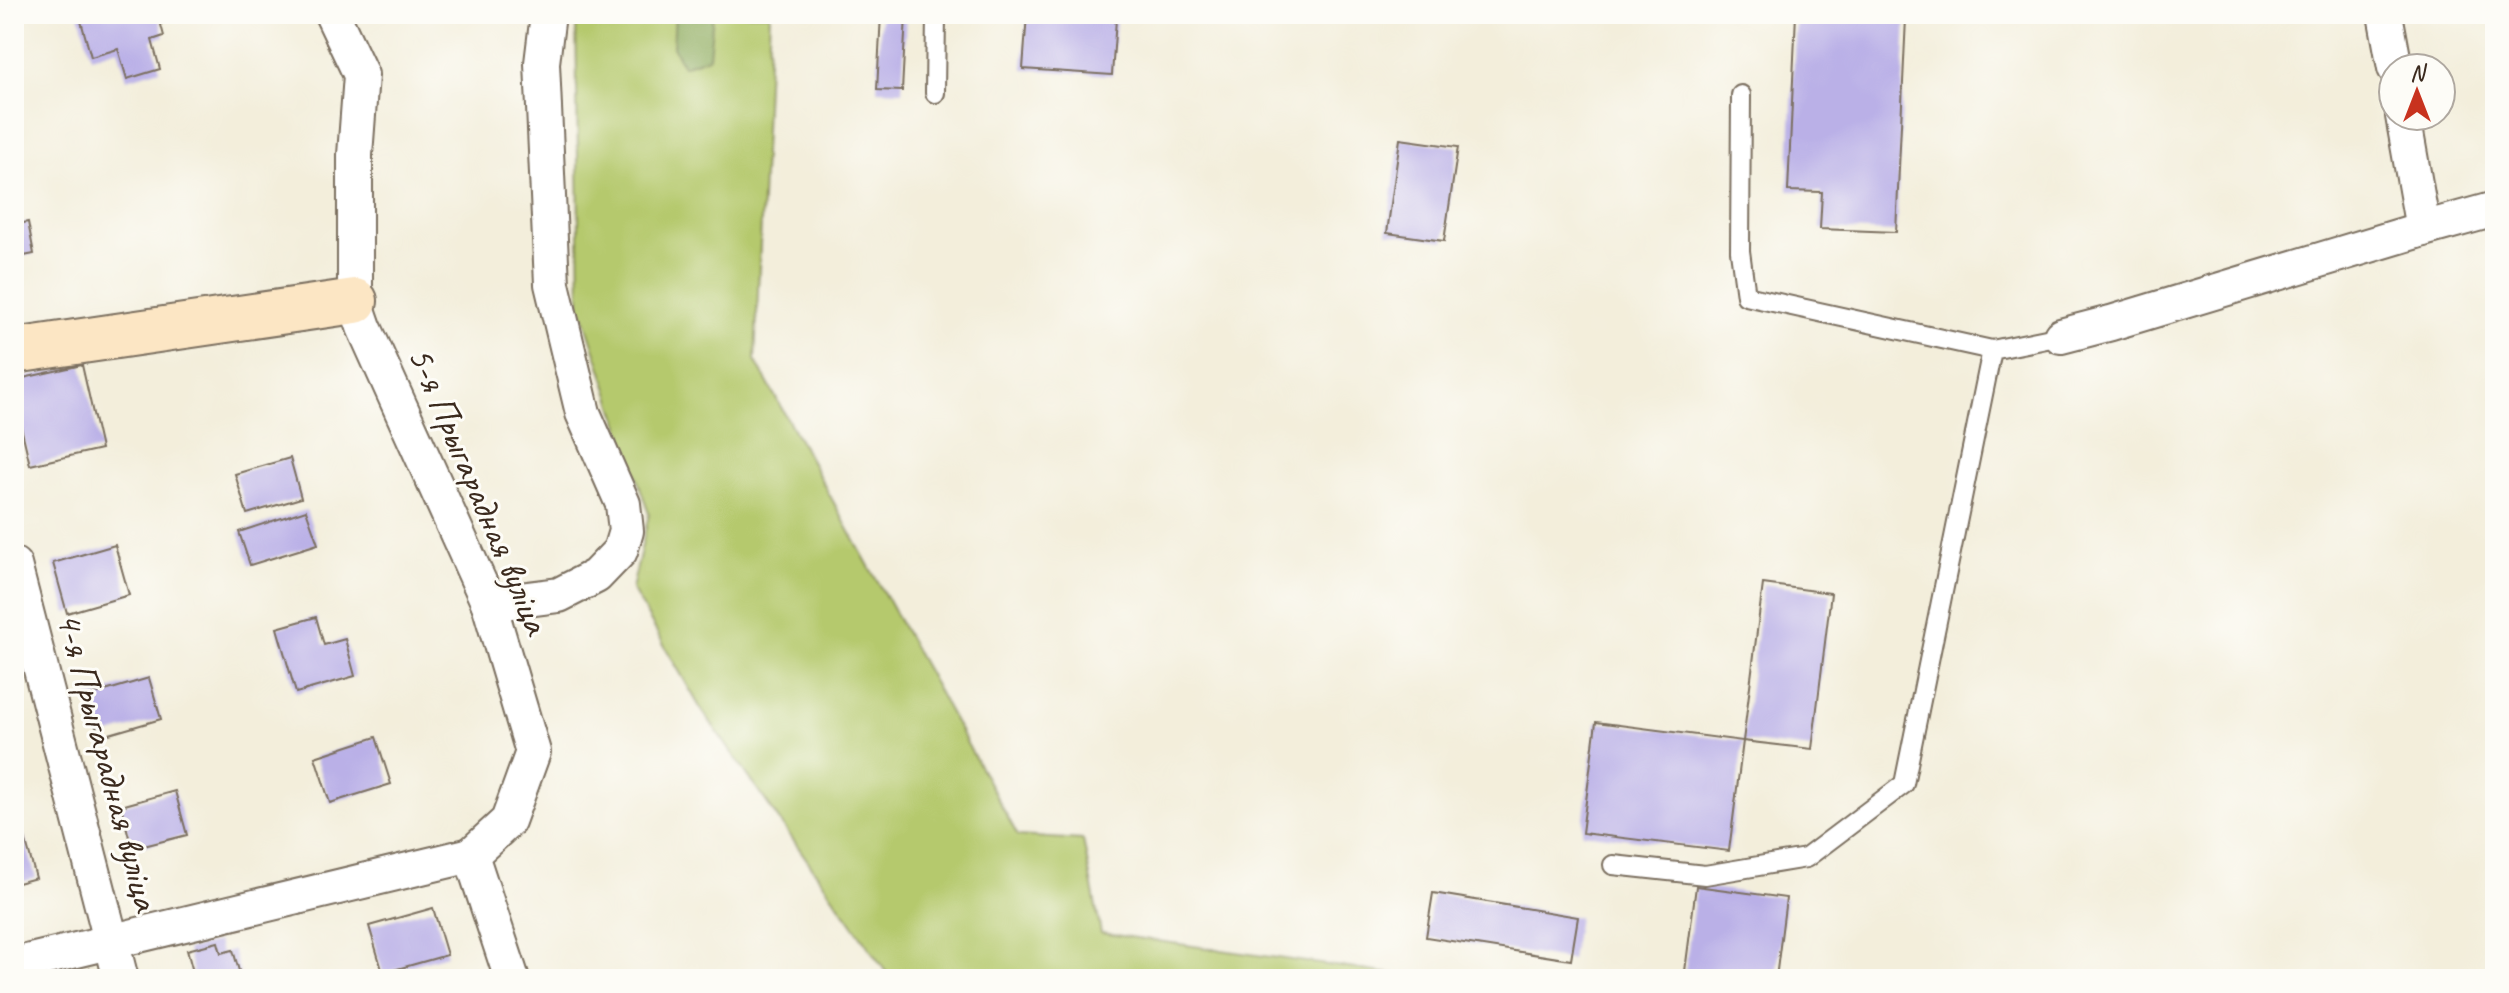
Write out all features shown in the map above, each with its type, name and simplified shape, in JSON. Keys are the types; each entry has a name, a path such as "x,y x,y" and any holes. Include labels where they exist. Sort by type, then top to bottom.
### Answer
{"street":[{"name":"5-я Прыгарадная вуліца","path":"332,14 361,75 355,155 355,301 489,604 533,752 508,821 471,855"},
{"path":"489,604 559,595 596,576 620,551 626,531 623,504 583,413 552,284 542,63 548,14"},
{"path":"2385,14 2392,52"},
{"path":"2406,132 2423,229"},
{"path":"2061,336 2495,209"},
{"path":"14,351 355,301"},
{"name":"4-я Прыгарадная вуліца","path":"14,565 121,979"},
{"path":"14,965 471,855 512,979"}],"lane":[{"path":"935,93 936,14"},
{"path":"1741,95 1740,251 1746,296 1992,350 2061,336"},
{"path":"1613,865 1705,875 1806,858 1904,784 1992,350"}],"green space":[{"path":"576,14 770,14 755,360 1018,836 1083,840 1101,933 1426,979 891,979 701,709 632,589 649,514 580,305"},
{"path":"675,14 713,14 709,57 683,66 673,47"}],"building":[{"path":"79,14 158,14 164,36 152,40 160,69 127,79 118,49 91,57"},
{"path":"881,14 906,15 902,91 877,90"},
{"path":"1027,14 1116,19 1112,75 1023,69"},
{"path":"1796,14 1906,18 1896,232 1820,229 1822,192 1788,191"},
{"path":"1400,139 1458,147 1444,241 1387,233"},
{"path":"28,222 34,254 14,258 14,225"},
{"path":"82,365 101,449 30,465 14,397 14,380"},
{"path":"290,458 301,498 247,514 235,474"},
{"path":"306,510 318,544 250,565 239,532"},
{"path":"115,545 129,595 67,613 53,563"},
{"path":"1763,584 1831,593 1812,749 1743,741"},
{"path":"316,617 324,645 345,639 355,676 296,693 277,628"},
{"path":"149,678 161,719 99,737 88,696"},
{"path":"1596,722 1743,741 1729,851 1582,833"},
{"path":"376,737 391,784 330,803 315,757"},
{"path":"175,791 187,835 132,849 121,806"},
{"path":"21,824 36,878 14,884 14,826"},
{"path":"1696,886 1786,898 1776,978 1732,972 1731,979 1684,979"},
{"path":"1433,893 1578,917 1571,960 1426,937"},
{"path":"433,908 447,955 383,973 369,926"},
{"path":"218,942 221,953 233,950 241,978 170,979 193,972 187,950"}]}
